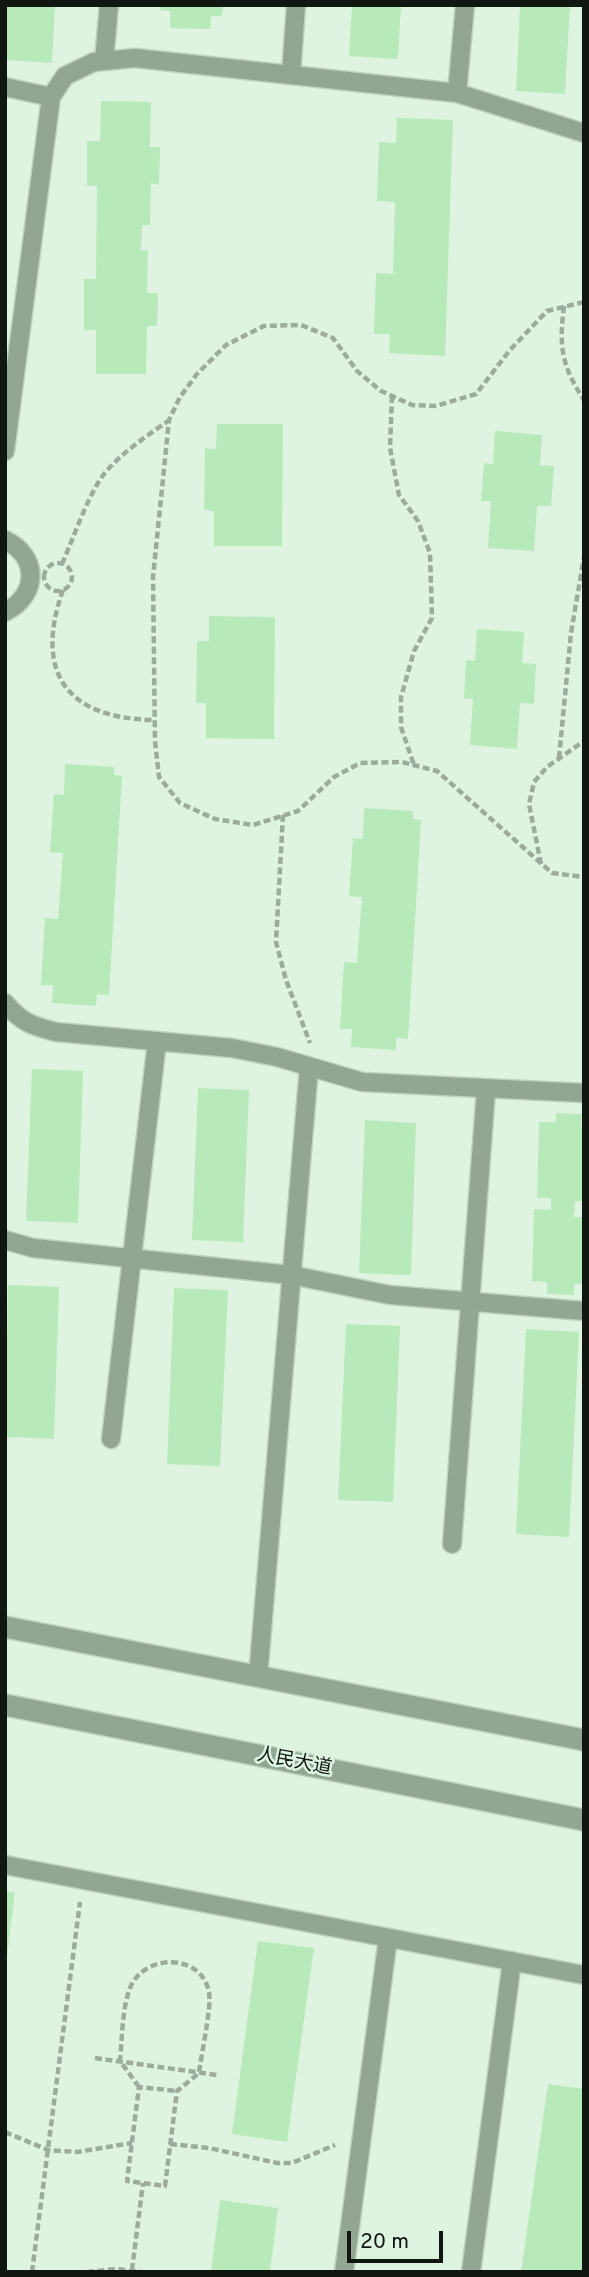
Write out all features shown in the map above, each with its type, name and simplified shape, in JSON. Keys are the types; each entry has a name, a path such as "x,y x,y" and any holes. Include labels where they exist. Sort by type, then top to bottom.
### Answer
{"street":[{"path":"5,1628 584,1740"},
{"name":"人民大道","path":"5,1705 584,1820"}],"lane":[{"path":"104,61 109,5"},
{"path":"291,75 296,5"},
{"path":"457,93 464,5"},
{"path":"5,452 51,97 65,76 94,62 135,58 457,93 584,133"},
{"path":"5,87 51,97"},
{"path":"5,540 18,547 26,557 30,569 30,583 26,595 18,605 5,612"},
{"path":"5,1003 17,1017 35,1027 56,1032 232,1048 278,1057 362,1082 584,1093"},
{"path":"111,1439 157,1041"},
{"path":"258,1677 309,1067"},
{"path":"452,1544 486,1090"},
{"path":"5,1240 33,1248 291,1275 390,1295 584,1311"},
{"path":"5,1865 584,1975"},
{"path":"344,2272 388,1938"},
{"path":"471,2272 512,1961"}],"path":[{"path":"584,302 547,311 510,350 477,394 436,406 412,405 381,391 356,371 333,338 301,325 264,326 226,345 197,374 180,397 169,420 153,577 155,720 159,777 180,803 215,819 253,825 298,811 334,778 360,763 402,762 437,771 552,873 584,877"},
{"path":"564,306 560,339 563,362 584,400"},
{"path":"392,396 390,448 399,495 418,521 430,553 432,618 414,651 401,697 401,727 414,765"},
{"path":"62,564 82,516 104,474 141,440 169,420"},
{"path":"559,758 571,633 584,557"},
{"path":"62,590 49,588 45,575 53,564 62,564 70,569 72,578 69,585 62,590 51,636 52,655 58,677 70,693 87,706 109,715 134,720 155,720"},
{"path":"541,864 529,804 534,782 559,758 584,741"},
{"path":"283,815 276,942 286,980 312,1049 309,1067"},
{"path":"32,2272 83,1880"},
{"path":"161,1963 184,1964 197,1970 206,1981 210,1995 198,2073 177,2091 165,2186 127,2181 139,2087 120,2061 129,1990 138,1974 161,1963"},
{"path":"96,2058 217,2075"},
{"path":"139,2087 177,2091"},
{"path":"170,2144 209,2148 277,2163 292,2163 333,2147 364,2117"},
{"path":"5,2132 48,2150 77,2152 132,2143"},
{"path":"132,2270 143,2183"},
{"path":"88,2272 142,2272"}],"building":[{"path":"5,5 55,5 52,63 5,60"},
{"path":"161,5 223,5 222,16 211,16 210,29 170,28 170,11 160,10"},
{"path":"352,5 401,5 398,59 349,56"},
{"path":"520,5 570,5 565,94 516,91"},
{"path":"101,101 151,102 150,147 160,147 159,185 151,183 150,225 142,225 141,250 148,250 147,293 158,293 157,326 147,326 146,374 96,374 96,330 84,330 84,279 96,279 97,186 87,186 87,141 100,141"},
{"path":"397,118 453,120 445,356 389,353 390,334 374,334 376,273 393,274 395,202 377,201 379,142 396,143"},
{"path":"217,424 283,424 282,546 214,546 214,511 204,510 205,448 216,449"},
{"path":"495,431 542,435 540,465 554,466 551,506 537,506 534,551 488,548 491,501 481,501 484,463 493,464"},
{"path":"209,616 275,617 274,739 206,738 206,703 196,703 197,641 209,641"},
{"path":"477,629 524,632 522,663 536,664 534,704 520,703 517,749 470,745 473,699 464,698 466,660 475,661"},
{"path":"65,764 114,767 114,775 122,776 109,995 97,994 96,1006 52,1003 53,985 41,985 45,918 58,919 63,853 50,852 54,794 64,795"},
{"path":"364,808 413,811 413,819 421,820 408,1039 396,1038 396,1050 351,1047 352,1029 340,1029 344,962 357,963 362,897 349,896 353,838 363,839"},
{"path":"32,1069 83,1071 78,1223 26,1221"},
{"path":"198,1088 249,1090 243,1242 192,1240"},
{"path":"556,1113 582,1114 581,1126 584,1127 584,1201 575,1201 574,1217 584,1217 584,1284 574,1284 574,1295 547,1294 547,1282 532,1281 534,1209 551,1210 551,1198 537,1198 539,1122 556,1122"},
{"path":"365,1120 416,1123 411,1275 359,1273"},
{"path":"8,1285 59,1287 54,1439 5,1437"},
{"path":"174,1288 228,1290 220,1466 167,1464"},
{"path":"346,1324 400,1326 393,1502 338,1500"},
{"path":"526,1329 579,1332 569,1537 516,1534"},
{"path":"5,1891 15,1892 7,1956 5,1956"},
{"path":"258,1941 314,1948 287,2142 232,2134"},
{"path":"548,2084 584,2089 583,2272 521,2272"},
{"path":"220,2200 278,2208 270,2272 211,2272"}]}
